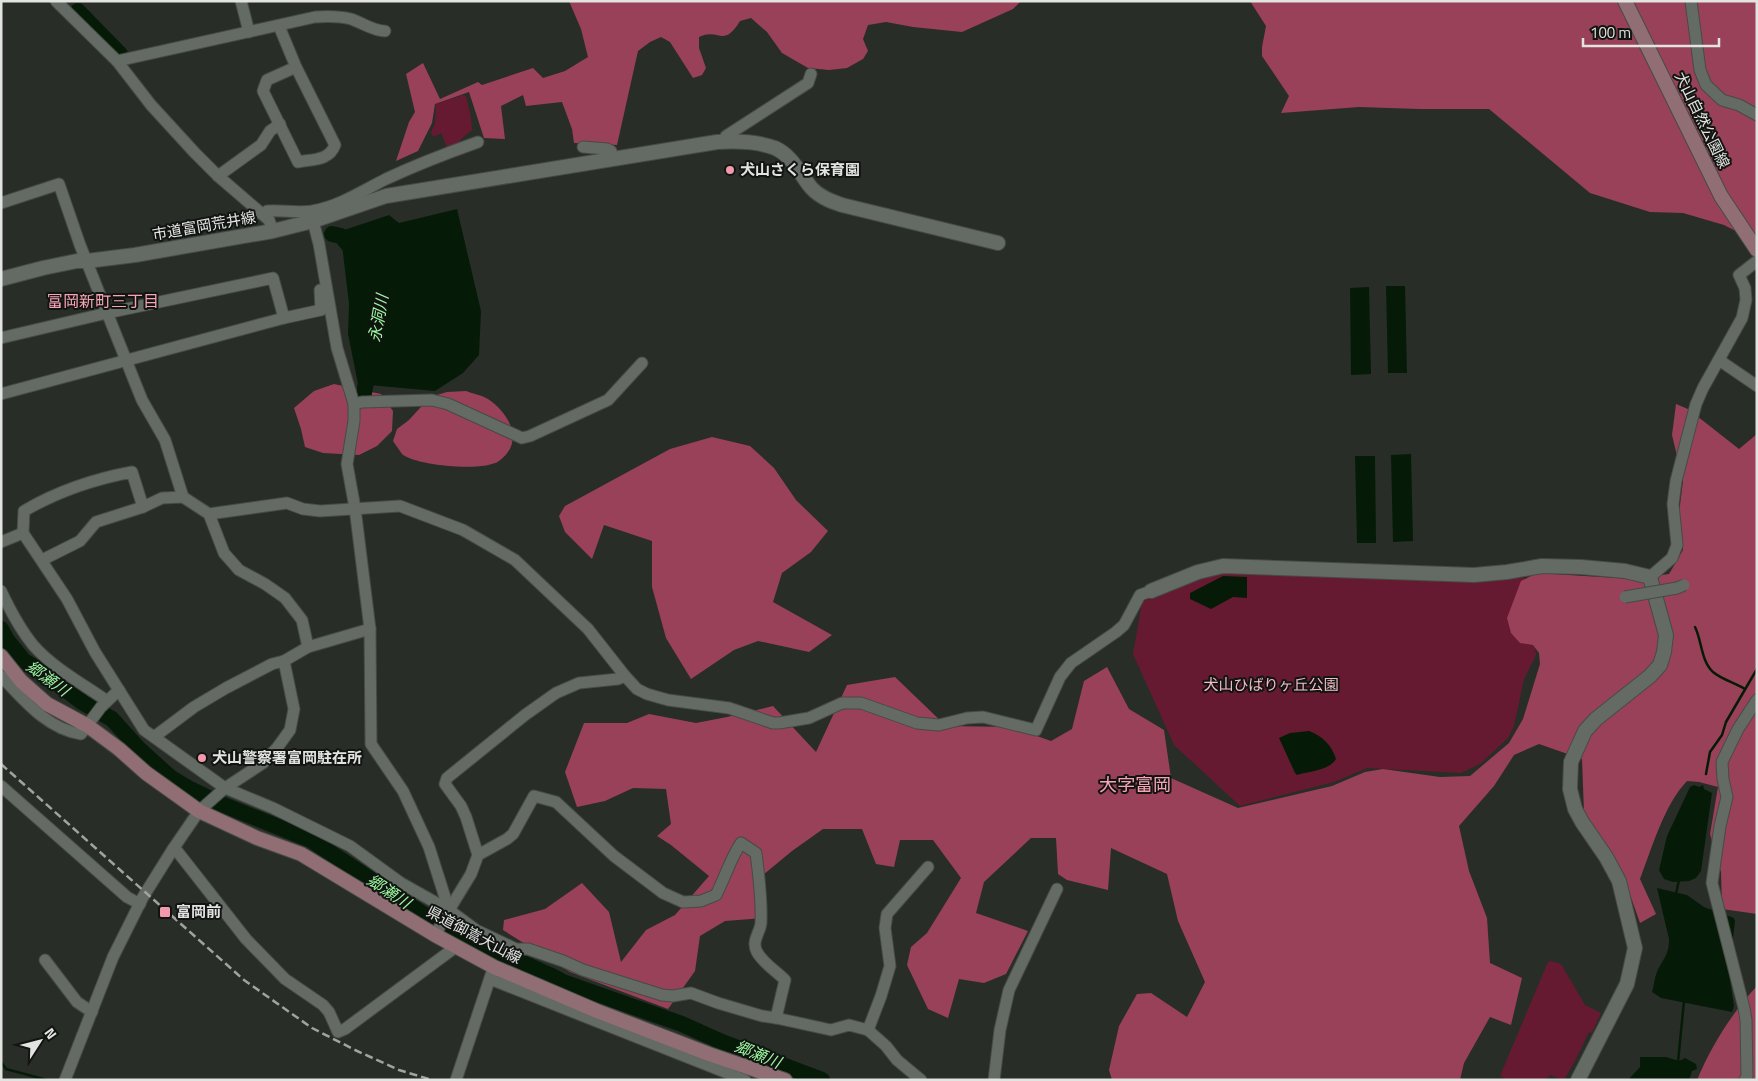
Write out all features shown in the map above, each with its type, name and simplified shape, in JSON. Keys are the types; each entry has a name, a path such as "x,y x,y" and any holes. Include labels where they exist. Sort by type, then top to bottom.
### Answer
{"main road":[{"name":"犬山自然公園線","path":"1625,1 1721,196 1757,250"},
{"name":"県道御嵩犬山線","path":"1,656 21,680 47,704 88,726 120,748 146,773 199,811 257,838 301,854 457,946 492,973 597,1011 710,1060 785,1080"}],"street":[{"path":"56,1 117,61 151,105 218,176 264,214 269,220 273,231"},
{"path":"242,1 249,32"},
{"path":"1691,1 1700,70 1706,85 1722,100 1757,115"},
{"path":"117,61 315,17 350,19 385,32"},
{"path":"279,26 296,68 334,145 332,152 326,157 298,162 263,91 267,80 296,68"},
{"path":"726,142 726,136 808,82 811,74"},
{"path":"218,176 261,145 270,132 280,124"},
{"path":"264,214 267,211 311,211 326,207 354,197 382,181 424,162 478,142"},
{"name":"市道富岡荒井線","path":"1,280 77,261 135,255 273,231 313,221 386,196 689,145 726,142 759,144 777,149 795,165 810,187 826,199 842,205 998,243"},
{"path":"583,146 607,149 614,158"},
{"path":"1,203 59,184 142,400 166,440 184,497"},
{"path":"313,221 319,244 337,348 354,404 354,421 347,464 355,508 370,628 371,744 407,799 429,847 449,910"},
{"path":"1,394 126,359 321,310 317,248 319,244"},
{"path":"1650,577 1672,558 1677,545 1673,504 1676,481 1696,404 1742,318 1746,300 1745,288 1739,275 1757,261"},
{"path":"1,338 107,313 273,278 284,318"},
{"path":"1719,360 1757,386"},
{"path":"354,404 362,402 432,400 448,404 522,438 608,400 642,363"},
{"path":"143,507 132,472 101,478 46,498 24,511 23,533 67,599 95,652 144,730 225,788 273,808 350,846 401,882 449,910 476,930 516,949 528,950 563,961 583,970 662,995 673,996 691,993 762,1016 831,1030 849,1025 868,1030 886,1046 897,1060 921,1080"},
{"path":"42,560 80,541 96,522 143,507 162,498 184,497 209,514 224,553 240,570 285,598 302,620 308,647"},
{"path":"209,514 287,504 303,509 320,511 400,506 463,530 515,560 588,629 637,689 668,700 729,708 773,723 783,724 801,720 836,704 853,702 862,703 917,723 939,725 967,718 983,717 1036,730 1060,677 1071,663 1124,625 1140,595 1198,572 1223,566 1474,575 1542,566 1581,567 1625,571 1650,577"},
{"path":"1,542 23,533"},
{"path":"1578,1080 1624,992 1631,973 1635,948 1618,881 1606,857 1582,822 1575,808 1570,789 1571,762 1585,731 1596,719 1650,676 1660,665 1666,635 1650,577"},
{"path":"1625,597 1677,588 1684,584"},
{"path":"1,591 18,623 34,645 104,704"},
{"path":"154,737 194,707 272,664 284,660 308,647 370,628"},
{"path":"65,1080 113,957 140,904 173,849 199,811 225,788 263,763 290,730 294,709 284,660"},
{"path":"1,676 51,723 72,733 82,734 104,704 119,690"},
{"path":"436,933 471,874 478,855 461,806 445,784 447,778 548,698 579,683 618,679 625,676"},
{"path":"1746,1078 1746,1020 1712,884 1720,826 1727,797 1722,762 1738,729 1757,700"},
{"path":"1,786 127,896 140,904"},
{"path":"478,855 513,834 534,796 556,802 614,856 663,893 683,902 701,901 716,895 723,882 732,856 741,843 756,853 761,925 754,942 763,960 784,980 776,1018"},
{"path":"173,849 246,939 285,979 323,1005 329,1012 338,1032 345,1029 457,946"},
{"path":"868,1030 890,966 885,928 887,914 928,867"},
{"path":"994,1080 1000,1030 1009,990 1057,889"},
{"path":"45,960 77,1002 92,1012"},
{"path":"456,1080 492,973"},
{"path":"710,1060 713,1080"},
{"path":"710,1060 746,1080"}],"green space":[{"path":"463,95 466,96 472,130 461,139 460,146 447,147 441,133 433,137 431,132 435,124 436,104"},
{"name":"犬山ひばりヶ丘公園","path":"1227,571 1470,582 1524,577 1536,655 1524,679 1514,726 1508,738 1480,764 1461,773 1367,768 1334,782 1240,806 1174,745 1133,654 1142,602 1173,587"},
{"path":"1548,962 1561,964 1585,1005 1601,1013 1592,1033 1589,1032 1564,1080 1550,1075 1546,1080 1506,1080 1500,1076"}],"shaded area":[{"path":"569,1 1021,1 1013,9 962,32 886,22 868,25 863,39 868,51 863,59 847,68 829,70 808,68 782,53 767,32 751,18 740,21 725,36 711,34 699,37 699,48 706,68 702,75 693,78 670,42 661,37 638,51 617,145 574,143 572,129 562,102 526,106 523,95 501,106 505,139 484,138 469,92 435,104 432,123 418,151 396,161 409,122 415,112 406,74 423,63 440,99 478,82 482,85 533,68 543,78 565,71 588,57 581,29"},
{"path":"1250,1 1757,1 1757,242 1724,225 1683,213 1650,212 1590,193 1489,109 1359,107 1281,113 1289,96 1262,56 1266,26"},
{"path":"334,384 381,394 393,411 392,431 377,446 359,455 323,453 305,447 294,408 314,391"},
{"path":"466,391 488,399 503,412 508,420 513,437 507,453 499,461 479,466 450,466 421,462 402,454 393,441 397,429 409,420 430,397 447,392"},
{"path":"1676,404 1688,409 1739,449 1757,434 1757,914 1722,909 1721,872 1710,834 1718,787 1687,781 1665,814 1640,879 1656,914 1640,923 1623,875 1584,813 1582,759 1539,744 1514,755 1494,786 1459,826 1469,871 1487,918 1490,963 1522,978 1511,1025 1490,1017 1464,1063 1460,1080 1112,1080 1109,1070 1119,1026 1137,994 1151,993 1187,1017 1205,982 1178,921 1167,874 1111,848 1108,890 1067,880 1058,874 1056,838 1031,838 984,882 976,913 1028,931 1006,974 984,983 959,979 948,1018 928,1009 907,965 911,947 927,933 961,878 933,840 900,840 894,867 876,864 862,829 823,829 763,875 764,918 725,921 700,936 695,971 668,1009 570,972 503,930 504,920 545,909 582,883 609,912 621,962 646,930 675,915 709,876 657,836 671,824 666,789 633,788 605,801 577,807 565,772 584,723 627,723 649,714 696,723 773,706 816,752 847,685 895,677 946,726 1012,727 1051,741 1072,729 1084,681 1107,667 1129,709 1164,730 1171,778 1238,808 1332,786 1365,772 1383,769 1440,777 1470,776 1509,743 1523,719 1540,664 1539,653 1533,645 1520,643 1511,633 1507,618 1521,581 1537,573 1633,579 1669,574 1683,550 1679,513 1683,481 1672,435"},
{"path":"712,437 750,446 774,468 796,500 828,531 811,552 782,573 773,602 832,635 809,652 758,641 734,650 691,679 666,638 652,587 652,541 604,525 592,559 565,532 559,516 565,506 670,449"},
{"path":"1757,986 1757,1080 1697,1080 1723,1030"}],"water":[{"path":"457,209 481,311 479,355 463,373 435,391 358,384 348,334 349,304 341,236 344,230 389,215 399,223"},
{"path":"1386,286 1405,286 1407,373 1388,373"},
{"path":"1369,287 1371,374 1351,375 1350,288"},
{"path":"1411,454 1413,541 1393,542 1391,455"},
{"path":"1355,456 1375,456 1376,543 1357,543"},
{"path":"1223,576 1247,577 1247,598 1233,597 1211,609 1190,599 1190,593"},
{"path":"1309,731 1326,742 1332,749 1336,759 1329,766 1297,775 1279,738 1290,733"},
{"path":"1694,785 1699,787 1703,785 1704,789 1712,793 1701,871 1696,878 1689,881 1673,882 1664,879 1659,870 1667,836 1690,787"},
{"path":"1657,888 1687,895 1704,907 1734,918 1729,974 1734,1006 1732,1012 1661,998 1652,992 1656,975 1669,945"},
{"path":"1640,1057 1666,1057 1679,1061 1685,1058 1696,1064 1697,1069 1692,1071 1689,1080 1628,1080 1640,1067"}],"waterway":[{"name":"永洞川","path":"78,11 120,54"},
{"name":"永洞川","path":"332,234 341,236 355,253"},
{"name":"永洞川","path":"364,393 370,363"},
{"path":"1695,627 1704,657 1713,672 1745,689"},
{"name":"郷瀬川","path":"1,629 7,640 24,661 38,669 82,702 112,719 139,749 170,777 190,789 221,804 311,840 444,928 563,982 682,1024 722,1042 822,1080"},
{"path":"1706,774 1710,752 1722,735 1726,722 1757,669"},
{"path":"1676,894 1679,880"},
{"path":"1678,1062 1684,1001"},
{"path":"1,1062 6,1069 47,1080"}],"railway":[{"path":"1,764 244,980 312,1028 399,1070 432,1080"}],"place":[{"name":"犬山さくら保育園","path":"730,170"},
{"name":"犬山警察署富岡駐在所","path":"202,758"},
{"name":"富岡前","path":"165,912"}],"district":[{"name":"富岡新町三丁目","path":"103,301"},
{"name":"大字富岡","path":"1135,785"}]}
